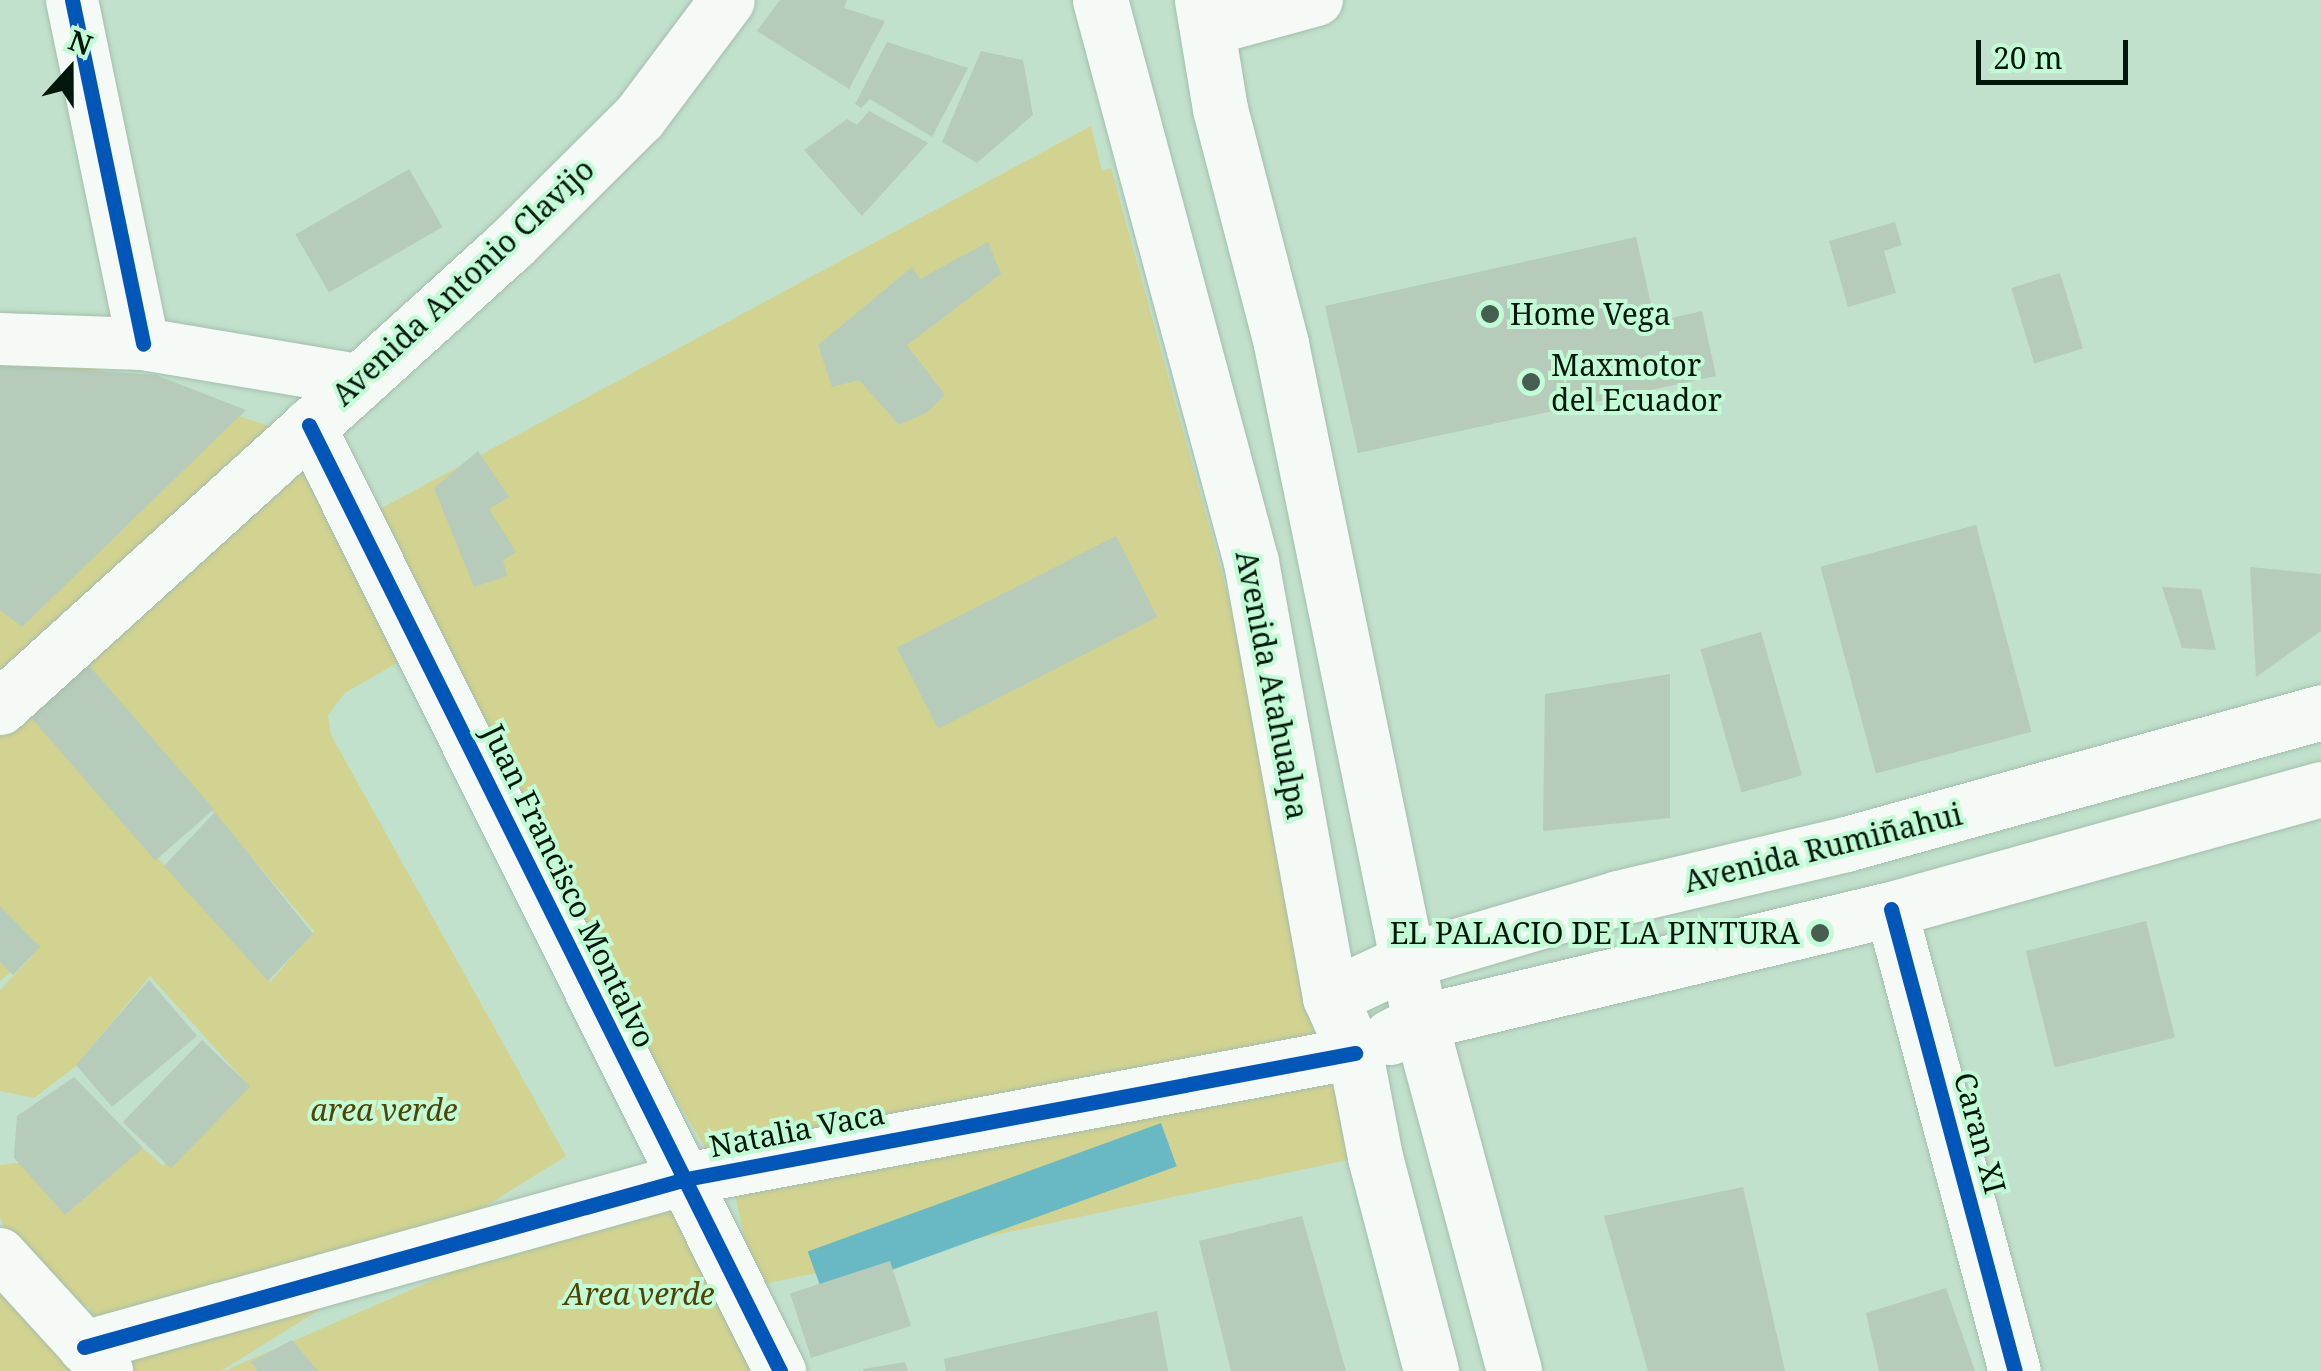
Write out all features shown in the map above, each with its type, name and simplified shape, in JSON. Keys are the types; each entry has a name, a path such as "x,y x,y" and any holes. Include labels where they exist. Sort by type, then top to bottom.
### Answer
{"main road":[{"name":"Avenida Antonio Clavijo","path":"0,706 511,244 639,116 727,0"},
{"name":"Avenida Atahualpa","path":"1100,0 1251,562 1330,997 1356,1053 1374,1157 1431,1371"},
{"path":"1205,15 1220,109 1281,344 1420,1022 1514,1371"},
{"name":"Avenida Rumiñahui","path":"1330,997 1408,960 2321,712"},
{"path":"1356,1053 1420,1022 1891,910 2321,788"}],"street":[{"path":"72,0 143,344"},
{"path":"1205,15 1317,0"},
{"path":"0,340 143,344 357,380"},
{"name":"Juan Francisco Montalvo","path":"309,425 780,1371"},
{"name":"Caran XI","path":"1891,910 2016,1371"},
{"name":"Natalia Vaca","path":"96,1359 686,1179 1356,1053"},
{"path":"0,1254 96,1359"}],"green space":[{"name":"area verde","path":"1091,126 1102,171 1111,168 1231,606 1328,1049 724,1178 623,1012 430,644 345,693 328,715 331,735 566,1156 221,1371 111,1371 89,1307 32,1288 107,1371 0,1371 0,1254 28,1283 0,1217 0,1165 143,1148 163,1166 250,1087 150,976 76,1066 34,1098 0,1091 0,990 34,954 0,981 0,718 17,702 270,982 314,931 73,647 309,425 373,533 388,525 380,509"},
{"path":"46,352 269,426 0,689 0,355"},
{"path":"1347,1063 1367,1156 754,1286 735,1193"},
{"name":"Area verde","path":"684,1199 766,1371 224,1371 468,1265"}],"water":[{"path":"1161,1123 1177,1166 823,1295 808,1252"}],"building":[{"path":"780,0 847,0 844,8 885,21 849,89 757,31"},
{"path":"887,42 968,68 932,137 870,99 861,108 855,104"},
{"path":"981,51 1023,60 1033,115 977,163 942,142"},
{"path":"869,111 928,143 862,216 804,150 847,119 857,125"},
{"path":"409,169 442,227 329,293 296,234"},
{"path":"1895,222 1902,245 1884,251 1896,293 1848,307 1829,241"},
{"path":"1636,237 1655,322 1702,311 1716,376 1358,453 1325,306"},
{"path":"988,242 1001,274 907,345 945,395 926,413 899,425 859,380 832,387 818,345 912,267 920,279"},
{"path":"2060,273 2083,349 2034,363 2011,288"},
{"path":"0,365 156,375 246,410 22,627 0,610"},
{"path":"478,451 509,497 489,509 516,552 503,560 507,576 474,587 434,488"},
{"path":"1976,525 2031,732 1876,773 1820,567"},
{"path":"1116,536 1157,617 938,729 897,648"},
{"path":"2250,567 2321,574 2321,631 2256,677"},
{"path":"2162,587 2201,589 2216,650 2182,648"},
{"path":"1761,632 1802,775 1742,793 1700,649"},
{"path":"73,647 214,809 155,860 14,698"},
{"path":"1670,674 1670,818 1543,831 1545,694"},
{"path":"215,812 313,934 268,981 164,866"},
{"path":"0,906 40,947 13,975 0,962"},
{"path":"2146,921 2175,1037 2055,1067 2026,951"},
{"path":"149,980 197,1036 112,1107 76,1065"},
{"path":"202,1040 250,1087 171,1169 123,1122"},
{"path":"74,1077 143,1148 65,1215 14,1158 17,1116"},
{"path":"1743,1187 1785,1371 1648,1371 1604,1216"},
{"path":"1302,1216 1346,1371 1231,1371 1199,1241"},
{"path":"890,1261 911,1326 811,1358 790,1293"},
{"path":"1946,1288 1975,1371 1879,1371 1866,1313"},
{"path":"1157,1311 1168,1371 946,1371 944,1359"},
{"path":"292,1340 318,1371 258,1371 251,1362"},
{"path":"905,1362 908,1371 863,1371 863,1369"}],"cycle path":[{"path":"72,0 143,344"},
{"path":"309,425 780,1371"},
{"path":"1891,909 2015,1371"},
{"path":"84,1347 686,1179 1355,1053"}],"place":[{"name":"Home Vega","path":"1490,314"},
{"name":"Maxmotor del Ecuador","path":"1531,382"},
{"name":"EL PALACIO DE LA PINTURA","path":"1820,933"}]}
